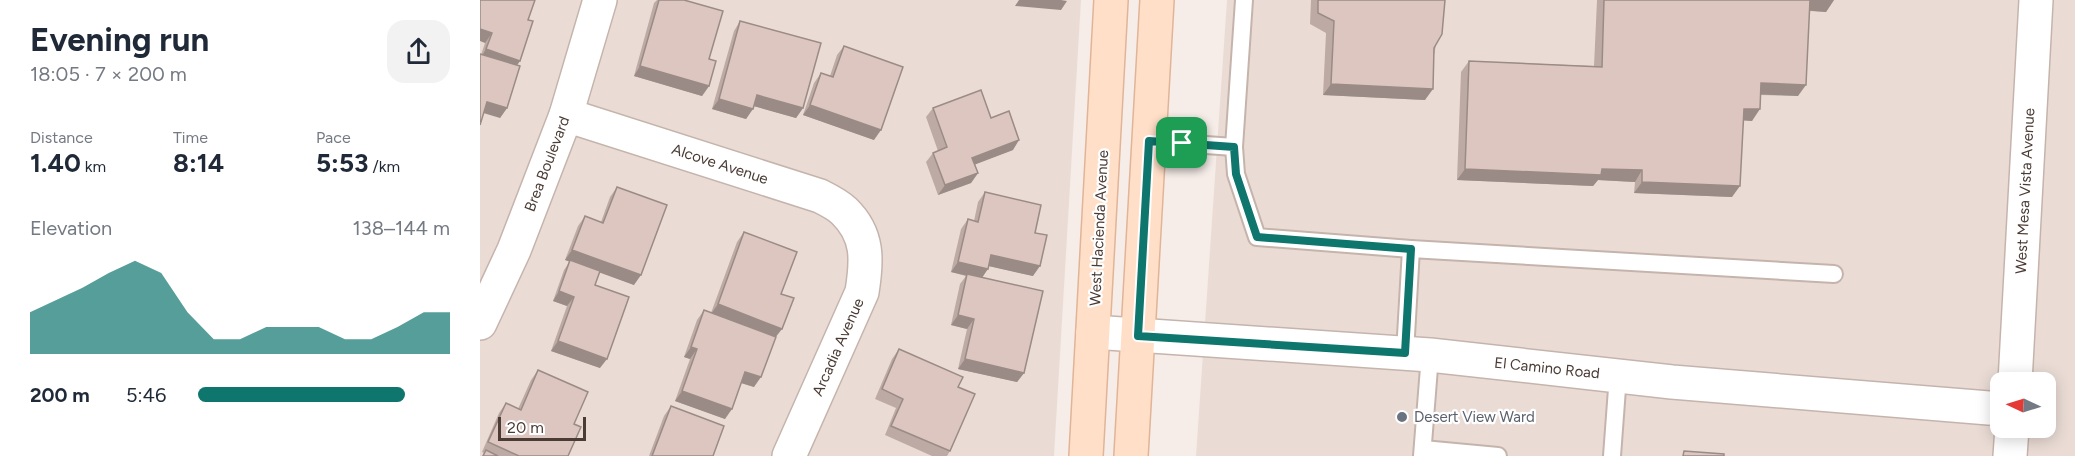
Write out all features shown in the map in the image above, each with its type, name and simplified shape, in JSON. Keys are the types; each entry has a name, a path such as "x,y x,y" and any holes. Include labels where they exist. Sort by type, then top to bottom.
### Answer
{"main road":[{"name":"West Hacienda Avenue","path":"1086,456 1111,0"},
{"path":"1131,456 1157,0"}],"street":[{"name":"Brea Boulevard","path":"480,323 514,250 566,115 600,0"},
{"name":"West Mesa Vista Avenue","path":"2016,372 2036,0"},
{"name":"Alcove Avenue","path":"566,115 820,196 844,210 861,233"},
{"name":"Arcadia Avenue","path":"789,456 862,292 867,263 861,233"},
{"name":"El Camino Road","path":"1093,332 1418,354 1618,375 1990,408"},
{"path":"2010,456 2011,438"}],"lane":[{"path":"1244,0 1234,147 1236,174 1257,237 1411,249 1834,274"},
{"path":"1149,141 1234,147"},
{"path":"1411,249 1423,452 1498,456"},
{"path":"1612,456 1618,375"}],"shaded area":[{"path":"480,0 1081,0 1054,456 480,456"},
{"path":"1227,0 2075,0 2075,456 1196,456"}],"building":[{"path":"480,0 535,0 528,20 533,21 520,61 486,49 492,33 480,29"},
{"path":"659,0 684,0 723,11 709,59 716,61 709,86 640,66"},
{"path":"1318,0 1445,0 1442,34 1434,48 1433,89 1331,84 1334,21 1318,13"},
{"path":"1604,0 1810,0 1806,85 1761,83 1760,109 1744,109 1740,186 1642,182 1642,170 1602,169 1601,175 1465,169 1469,61 1602,67"},
{"path":"740,21 821,43 803,108 757,95 753,109 719,99"},
{"path":"844,46 903,67 881,130 810,105 821,73 833,77"},
{"path":"480,54 520,66 507,108 487,102 480,125"},
{"path":"981,90 991,118 1009,111 1019,140 972,158 978,173 945,185 933,153 947,147 933,108"},
{"path":"617,187 667,205 641,275 572,250 585,216 603,223"},
{"path":"985,192 1041,205 1035,233 1047,235 1040,266 991,255 988,269 958,262 968,219 978,222"},
{"path":"744,232 797,252 781,294 794,298 782,329 718,304"},
{"path":"570,260 600,271 595,285 629,297 607,359 558,341 574,297 559,291"},
{"path":"967,274 1043,291 1024,373 965,359 974,319 958,315"},
{"path":"704,310 776,337 761,377 745,372 732,409 682,391 697,349 691,347"},
{"path":"899,349 963,377 958,387 975,394 950,451 891,426 903,399 882,389"},
{"path":"538,370 588,392 574,424 581,427 568,456 519,456 488,442 506,403 521,410"},
{"path":"671,406 724,426 713,456 652,456"},
{"path":"486,450 498,456 483,456"},
{"path":"1684,451 1724,454 1724,456 1683,456"}],"place":[{"name":"Desert View Ward","path":"1402,417"}],"route":[{"path":"1149,141 1182,143 1234,147 1236,174 1257,237 1411,249 1405,353 1138,336 1149,141"}]}
